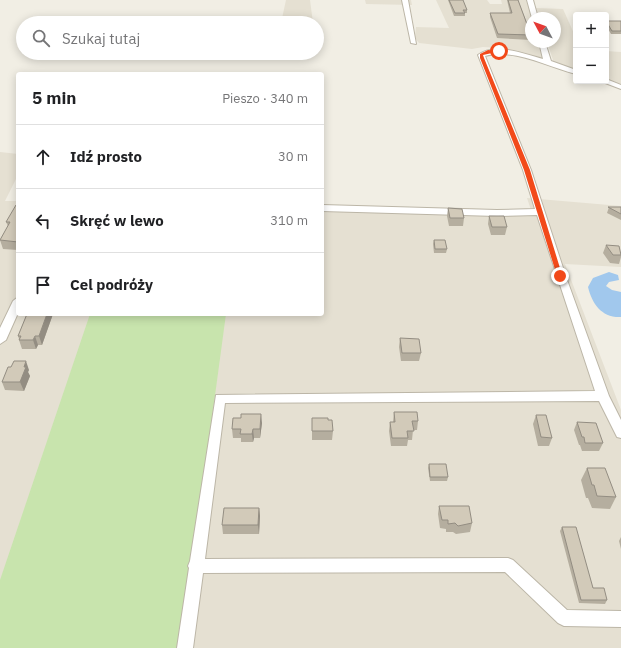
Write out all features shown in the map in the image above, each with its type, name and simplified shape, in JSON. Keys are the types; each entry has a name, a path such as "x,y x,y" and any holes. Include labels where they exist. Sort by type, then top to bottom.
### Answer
{"street":[{"path":"404,0 414,42"},
{"path":"530,0 533,12"},
{"path":"544,48 548,64"},
{"path":"573,71 499,51 489,51 481,55 527,170 560,276 603,396 621,433"},
{"path":"609,83 621,87"},
{"path":"324,208 497,213 540,212"},
{"path":"0,340 16,305"},
{"path":"185,648 195,566 220,398 603,396"},
{"path":"195,566 508,565 564,618 621,619"}],"shaded area":[{"path":"286,0 310,0 312,16 283,16"},
{"path":"365,0 411,0 412,5 366,4"},
{"path":"436,0 487,0 490,4 502,4 501,0 526,0 530,12 525,12 525,48 541,48 545,60 498,48 483,47 472,49 419,43 415,38 416,27 449,28"},
{"path":"536,8 563,9 573,31 573,69 554,63 549,48 561,48 561,12 537,12"},
{"path":"609,51 621,52 621,84 609,81"},
{"path":"0,152 16,154 16,179 5,201 16,201 16,316 324,316 324,206 531,210 527,198 621,206 621,267 565,264 621,410 621,648 0,648"}],"green space":[{"path":"89,316 226,316 181,648 0,648 0,580"}],"water":[{"path":"609,272 618,275 619,280 609,282 606,286 612,290 621,292 621,317 608,315 599,309 592,299 588,287 593,278"}],"building":[{"path":"449,0 463,0 467,10 463,10 465,13 455,13"},
{"path":"508,0 518,0 525,19 525,35 498,34 490,13 512,13"},
{"path":"609,21 621,21 621,31 612,31 609,26"},
{"path":"16,205 16,242 0,240 10,222 6,222"},
{"path":"608,207 621,207 621,214"},
{"path":"448,208 462,209 464,218 450,218"},
{"path":"489,216 504,216 507,227 492,227"},
{"path":"434,240 445,240 447,249 435,249"},
{"path":"606,245 619,246 621,255 613,255"},
{"path":"26,316 46,316 39,336 35,336 33,340 19,340 21,336 18,336"},
{"path":"400,338 419,339 421,353 402,353"},
{"path":"14,361 26,361 24,367 26,367 20,382 2,382 8,367 11,367"},
{"path":"394,412 417,412 418,421 412,421 414,431 407,431 408,438 392,438 390,422 395,422"},
{"path":"241,414 261,414 260,429 253,429 252,434 240,434 241,429 232,429 233,418 241,418"},
{"path":"536,415 546,415 552,438 541,437"},
{"path":"312,418 328,418 328,420 332,420 333,431 312,431"},
{"path":"577,422 596,423 603,443 585,443 584,437 582,437"},
{"path":"429,464 446,464 448,477 430,477"},
{"path":"587,468 605,468 616,497 597,496"},
{"path":"439,506 469,506 472,523 458,526 455,523 448,524 448,520 442,520"},
{"path":"224,508 259,508 258,525 222,525"},
{"path":"562,527 576,527 593,588 604,588 607,600 581,600"}],"route":[{"path":"499,51 489,51 481,55 527,170 560,276"}]}
